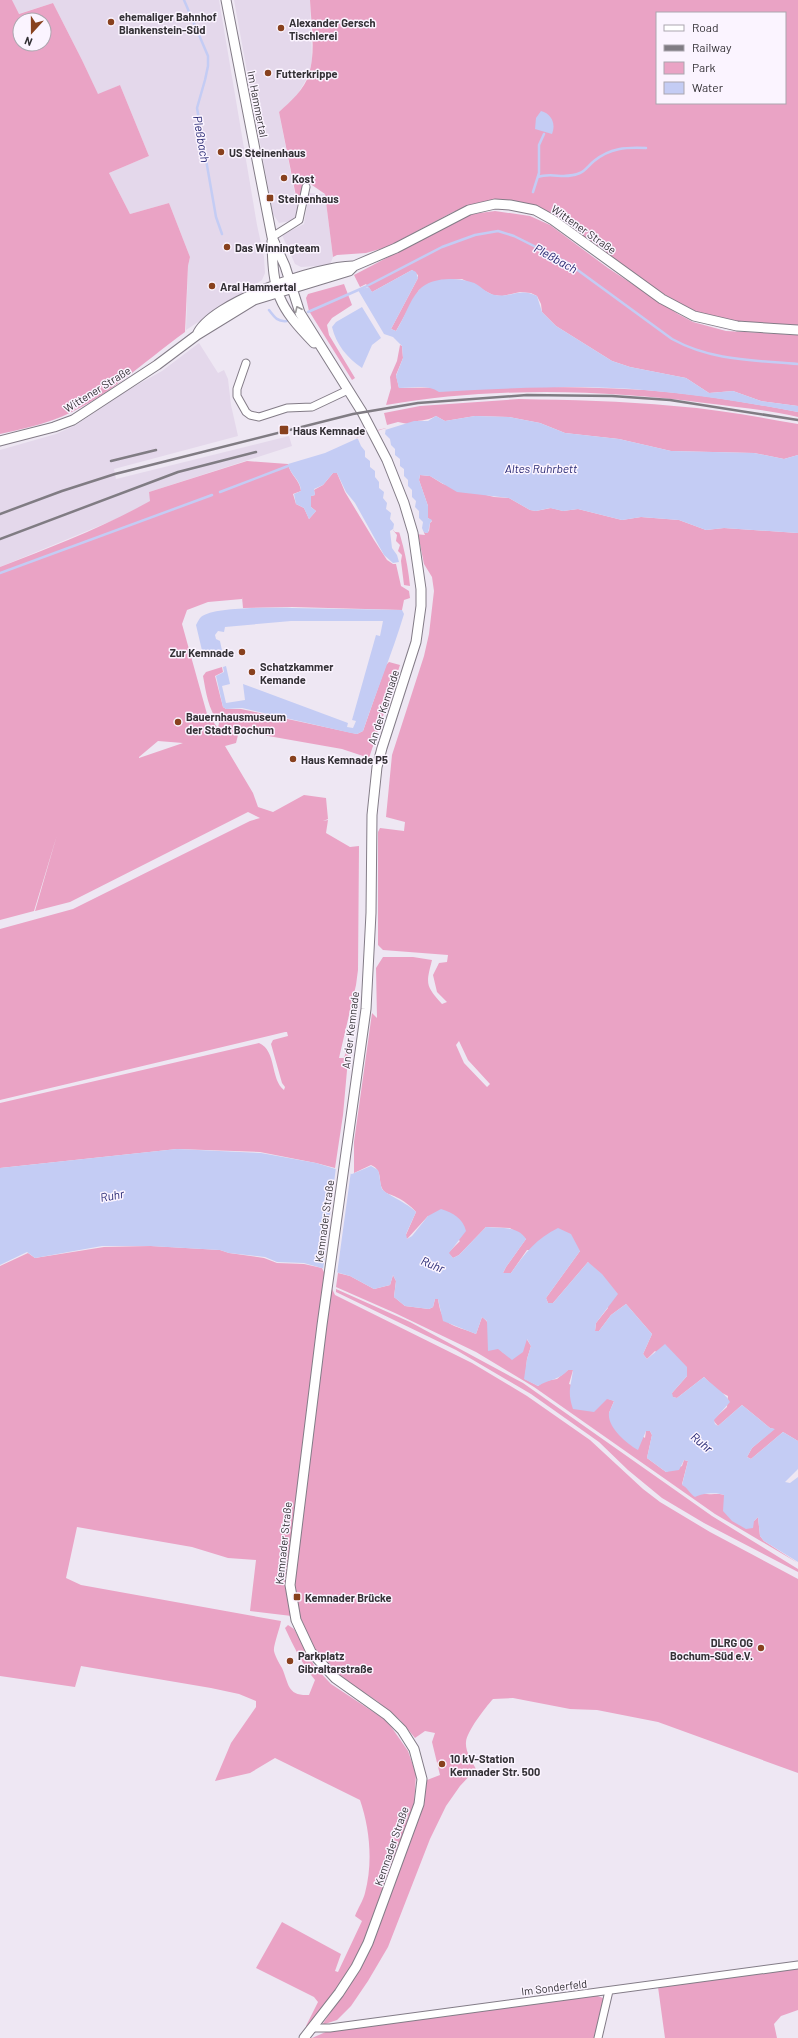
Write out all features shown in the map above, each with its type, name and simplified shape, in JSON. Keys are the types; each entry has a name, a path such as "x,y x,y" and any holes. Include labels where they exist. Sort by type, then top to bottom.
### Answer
{"main road":[{"name":"Im Hammertal","path":"226,0 272,236 276,289"},
{"name":"Wittener Straße","path":"0,441 54,427 73,420 157,365 197,335 205,332 225,317 254,300 276,289 290,284 349,271 354,266 396,248 469,210 495,204 510,205 535,210 553,220 662,299 694,316 737,326 798,330"},
{"name":"Im Hammertal","path":"272,236 285,266 290,284"},
{"name":"An der Kemnade","path":"290,284 300,313 373,432 387,460 404,503 413,533 419,564 421,606 416,642 382,748 376,773 372,814 370,921 366,1009 348,1142"},
{"name":"An der Kemnade","path":"276,289 281,304 324,352"},
{"name":"Kemnader Straße","path":"304,2038 313,2028 356,1967 368,1943 417,1810 422,1779 414,1749 402,1730 387,1715 335,1678 320,1663 305,1641 296,1620 290,1593 290,1578 348,1142"}],"street":[{"path":"272,236 300,220 306,187"},
{"path":"246,363 237,389 237,396 246,412 250,415 259,417 287,408 312,408 348,390"},
{"name":"Im Sonderfeld","path":"313,2028 330,2028 798,1965"},
{"path":"598,2038 609,1991"}],"shaded area":[{"path":"12,0 219,0 257,225 264,257 265,273 262,280 186,330 188,266 190,257 169,203 130,214 109,173 149,156 120,85 98,95 53,3 24,12 17,12"},
{"path":"234,0 310,0 312,60 309,75 296,97 279,112 299,215 291,221 279,223 273,214"},
{"name":"Steinenhaus","path":"309,193 325,194 333,257 330,265 301,267 295,264 282,235 304,224"},
{"path":"199,343 218,373 224,370 228,379 231,405 238,436 114,469 116,479 289,436 292,446 149,492 151,501 121,517 0,567 0,450 56,434 76,425 128,390 162,371"}],"green space":[{"path":"0,0 12,0 18,12 12,12 12,52 52,52 52,12 25,12 53,3 98,94 120,85 149,156 109,173 130,214 169,203 190,257 188,266 185,332 106,392 89,403 53,420 0,434"},
{"path":"310,0 798,0 798,326 730,322 689,311 631,272 558,218 533,207 506,201 477,203 453,212 387,247 366,253 337,255 333,257 325,194 309,183 304,189 299,211 279,112 301,90 307,80 311,65 313,47"},
{"path":"495,211 530,216 550,225 608,268 678,314 693,322 726,331 798,335 798,406 761,401 733,391 709,393 686,378 630,367 612,361 556,326 542,312 541,304 537,296 531,293 520,292 502,296 493,295 462,279 444,280 430,283 419,290 396,331 391,329 418,278 418,275 412,270 372,292 366,284 360,287 354,275 472,214"},
{"path":"344,284 352,305 332,318 327,325 329,335 355,378 352,380 309,311 306,298 308,294"},
{"path":"400,345 402,346 403,358 396,375 399,388 553,387 645,390 702,396 760,405 798,412 798,417 775,412 665,398 585,393 546,392 466,395 386,405 391,388 390,377 397,361"},
{"path":"519,399 577,400 690,407 798,424 798,455 784,459 754,453 671,451 619,439 565,433 540,423 509,417 475,416 445,421 436,416 408,424 398,422 387,425 384,413 420,406"},
{"path":"386,428 385,431 423,531 426,533 429,531 430,523 432,521 428,518 428,506 419,480 420,475 430,476 443,484 494,497 509,498 530,510 536,511 551,508 563,511 578,509 622,520 641,517 679,520 706,530 724,528 798,533 798,1441 783,1432 751,1459 747,1457 752,1448 774,1429 770,1428 742,1405 718,1426 713,1420 727,1407 728,1396 718,1391 704,1377 677,1398 672,1397 672,1393 687,1376 655,1351 647,1359 643,1354 652,1334 626,1304 611,1315 599,1331 595,1331 596,1323 608,1308 588,1262 553,1303 548,1303 546,1298 580,1251 527,1250 511,1273 503,1273 526,1239 510,1228 486,1227 459,1255 453,1258 448,1253 460,1241 428,1216 407,1239 405,1237 416,1212 404,1201 382,1189 378,1171 375,1168 371,1165 354,1173 354,1142 372,1013 377,1018 376,968 383,957 413,957 432,960 428,984 432,992 442,1004 447,1002 437,992 433,975 439,963 447,962 448,955 383,950 378,945 378,832 380,828 404,831 405,822 386,817 392,755 424,656 429,634 434,591 432,577 424,564 417,529 378,430","holes":["459,1041 468,1060 490,1084 487,1087 464,1063 456,1045"]},
{"path":"362,436 392,509 403,547 410,586 404,585 401,561 402,555 398,551 400,545 396,541 397,535 393,530 394,527 358,439 356,438"},
{"path":"247,461 288,464 301,491 293,494 296,504 304,508 309,519 316,511 311,507 311,496 315,495 314,490 323,485 333,473 337,473 345,492 374,540 387,560 393,564 396,564 401,586 409,591 410,598 404,600 402,610 292,607 243,608 242,597 242,599 208,602 187,610 182,624 207,714 218,728 219,723 212,712 206,694 203,676 206,672 222,667 223,672 215,676 223,707 226,709 241,709 357,734 363,731 386,665 389,662 400,665 369,758 342,749 239,731 236,743 225,746 253,793 258,807 273,812 304,795 326,798 328,819 323,821 328,820 326,833 350,847 359,846 358,970 356,985 339,1058 344,1058 347,1048 349,1048 343,1115 335,1168 260,1152 177,1149 0,1168 0,1103 259,1043 269,1052 277,1079 284,1090 285,1087 282,1083 271,1044 273,1040 288,1036 287,1032 0,1100 0,929 73,909 250,821 260,818 248,812 70,902 35,911 57,835 34,911 0,920 0,567 76,537 132,511 150,501 149,492","holes":["158,741 183,743 139,758"]},
{"path":"151,1246 220,1250 229,1253 264,1258 277,1263 304,1264 322,1268 335,1295 472,1363 527,1396 590,1440 643,1489 660,1502 710,1532 798,1579 798,1773 658,1722 597,1710 570,1709 513,1698 493,1699 477,1720 467,1737 467,1749 476,1769 460,1786 446,1806 430,1839 388,1947 351,2006 337,2020 322,2025 359,1970 372,1945 423,1806 427,1780 440,1775 432,1742 435,1733 425,1731 415,1738 400,1720 377,1701 336,1674 317,1654 300,1617 250,1611 256,1560 228,1558 192,1547 77,1527 66,1578 81,1585 281,1621 274,1651 290,1688 296,1693 309,1695 315,1680 302,1662 285,1628 288,1625 294,1629 315,1667 331,1684 384,1719 408,1751 416,1774 414,1806 371,1928 352,1966 310,2029 306,2026 318,2002 314,1997 256,1968 282,1922 341,1954 335,1971 338,1972 362,1921 355,1916 364,1896 369,1870 370,1858 368,1834 360,1800 275,1758 250,1773 215,1781 231,1743 256,1707 256,1701 239,1694 81,1666 75,1687 0,1676 0,1266 28,1253 35,1258 104,1247"},
{"path":"338,1273 350,1276 374,1289 390,1285 393,1275 396,1281 394,1297 405,1306 429,1309 433,1307 435,1299 438,1299 442,1315 450,1324 476,1334 482,1317 489,1325 498,1346 505,1354 526,1338 531,1346 527,1359 525,1379 538,1386 545,1381 557,1379 568,1370 573,1370 569,1384 614,1401 609,1413 645,1438 646,1431 650,1431 652,1435 647,1458 666,1472 682,1466 684,1460 688,1461 682,1484 704,1493 724,1495 725,1503 754,1521 758,1517 760,1536 764,1541 798,1563 715,1514 534,1387 476,1352 395,1313 336,1287"},
{"path":"336,1289 410,1322 523,1383 712,1516 798,1569 798,1572 704,1523 662,1498 628,1470 599,1442 531,1394 456,1350 336,1292"},
{"path":"798,1968 798,2010 781,2016 774,2024 777,2038 665,2038 658,1987"},
{"path":"595,1995 603,1998 604,2003 595,2038 312,2038 328,2031"}],"water":[{"path":"541,111 548,114 552,120 554,127 552,134 535,129 536,118"},
{"path":"412,270 416,272 418,278 391,329 396,331 412,299 419,290 436,280 465,280 474,283 489,293 501,296 526,292 531,293 537,296 542,312 556,326 612,361 630,367 686,378 709,393 733,391 761,401 798,406 798,412 692,395 611,388 530,388 439,392 425,387 399,388 396,376 403,358 402,346 393,337 384,334 358,290 369,287 372,292"},
{"path":"362,307 381,338 372,345 362,368 352,360 339,345 332,327 336,322"},
{"name":"Altes Ruhrbett","path":"436,416 445,421 475,416 509,417 540,423 565,433 619,439 671,451 754,453 784,459 798,455 798,533 724,528 706,530 679,520 641,517 622,520 578,509 563,511 550,508 536,511 530,510 509,498 457,492 430,476 420,475 419,480 428,506 428,518 432,520 428,533 393,529 390,531 392,548 397,555 399,562 393,563 384,555 355,503 346,492 337,473 333,473 323,485 314,489 315,495 311,496 311,507 316,511 309,519 304,508 296,504 294,494 301,491 301,487 288,464 325,453 356,439 414,421 428,421"},
{"path":"292,608 402,610 404,614 363,731 357,734 351,733 242,708 226,709 223,707 216,676 224,672 223,667 226,666 230,684 222,686 226,703 245,700 243,684 348,723 347,727 353,728 356,721 352,720 376,635 380,636 383,621 291,621 225,627 224,632 218,631 215,635 216,639 220,641 223,655 204,659 196,625 201,617 208,613 231,609"},
{"name":"Ruhr","path":"177,1149 261,1153 316,1163 352,1174 371,1166 378,1170 382,1189 416,1212 406,1234 407,1239 412,1236 428,1216 441,1209 450,1212 460,1219 465,1226 466,1231 449,1253 453,1258 459,1255 486,1227 508,1228 522,1235 526,1239 503,1273 511,1273 532,1247 550,1232 558,1228 571,1234 580,1251 546,1298 548,1303 553,1303 588,1262 602,1274 618,1294 596,1323 595,1331 599,1331 611,1315 626,1304 652,1334 643,1354 647,1359 665,1344 687,1367 687,1376 672,1393 673,1397 677,1398 704,1377 730,1402 714,1420 715,1424 718,1426 742,1405 770,1428 775,1429 752,1448 747,1457 751,1459 783,1432 798,1441 798,1469 785,1482 790,1483 798,1477 798,1562 764,1541 760,1536 758,1517 754,1521 753,1528 746,1529 732,1521 723,1511 724,1495 714,1493 695,1497 682,1485 688,1461 684,1460 679,1470 666,1472 647,1458 652,1435 650,1431 646,1431 638,1450 623,1439 614,1429 609,1418 609,1413 614,1401 607,1399 594,1412 573,1409 570,1393 573,1370 568,1370 558,1378 538,1386 524,1379 527,1359 531,1346 527,1339 523,1352 512,1360 498,1349 488,1351 487,1321 482,1317 476,1334 443,1321 438,1299 435,1299 433,1307 429,1309 405,1306 394,1297 396,1281 393,1275 390,1285 374,1289 350,1276 304,1263 277,1262 265,1257 229,1253 220,1250 150,1246 102,1246 35,1258 27,1252 0,1265 0,1168"}],"pier":[{"path":"386,428 385,434 390,439 391,445 395,449 395,455 400,459 400,466 404,469 404,476 408,480 408,486 412,490 412,497 416,501 415,507 419,511 419,518 423,522 422,528 425,535 395,532 393,530 394,524 390,519 391,513 386,509 387,503 383,498 384,492 379,488 379,482 375,477 375,471 370,467 370,461 365,457 365,451 356,438"},
{"path":"336,1167 351,1171 337,1274 323,1270"}],"waterway":[{"name":"Pleßbach","path":"184,0 208,56 208,66 197,108 216,217 222,234"},
{"path":"533,192 539,173 539,145 544,134"},
{"path":"538,177 548,175 574,175 584,171 606,153 625,148 646,148"},
{"name":"Pleßbach","path":"308,312 365,287 442,247 475,235 498,231 514,236 568,263 672,339 687,346 718,356 798,364"},
{"name":"Pleßbach","path":"269,310 277,319 287,321"},
{"path":"220,492 288,466"},
{"path":"0,573 212,495"}],"railway":[{"path":"0,514 62,491 115,474 353,414 418,403 527,395 612,396 670,400 798,420"},
{"path":"111,461 156,450"},
{"path":"0,539 178,472 256,452"}],"place":[{"name":"ehemaliger Bahnhof Blankenstein-Süd","path":"111,22"},
{"name":"Alexander Gersch Tischlerei","path":"281,28"},
{"name":"Futterkrippe","path":"268,73"},
{"name":"US Steinenhaus","path":"221,152"},
{"name":"Kost","path":"284,178"},
{"name":"Steinenhaus","path":"270,198"},
{"name":"Das Winningteam","path":"227,247"},
{"name":"Aral Hammertal","path":"212,286"},
{"name":"Haus Kemnade","path":"284,430"},
{"name":"Zur Kemnade","path":"242,652"},
{"name":"Schatzkammer Kemande","path":"252,672"},
{"name":"Bauernhausmuseum der Stadt Bochum","path":"178,722"},
{"name":"Haus Kemnade P5","path":"293,759"},
{"name":"Kemnader Brücke","path":"297,1597"},
{"name":"DLRG OG Bochum-Süd e.V.","path":"761,1648"},
{"name":"Parkplatz Gibraltarstraße","path":"290,1661"},
{"name":"10 kV-Station Kemnader Str. 500","path":"442,1764"}]}
